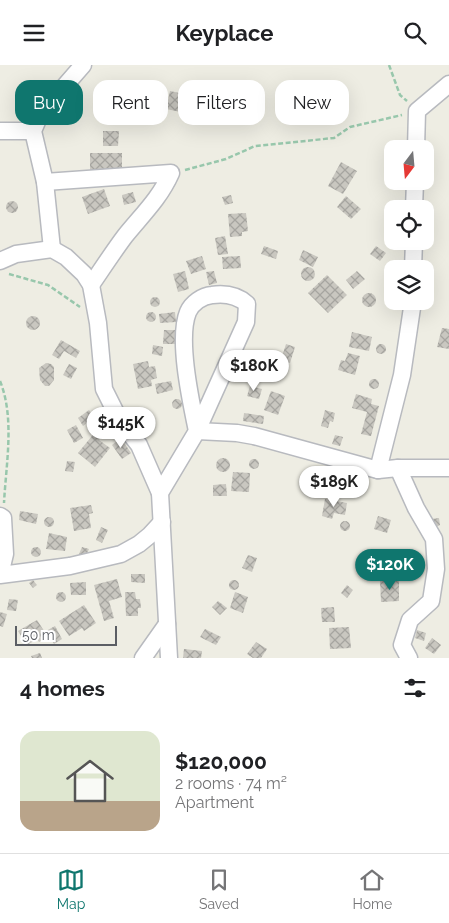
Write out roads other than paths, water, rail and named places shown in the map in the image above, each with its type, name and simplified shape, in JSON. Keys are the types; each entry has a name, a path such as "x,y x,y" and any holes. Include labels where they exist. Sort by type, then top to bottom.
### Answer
{"street":[{"path":"52,249 45,182 33,131 39,117 83,65"},
{"path":"416,140 417,111 449,84"},
{"path":"0,131 33,131"},
{"path":"45,182 171,173 164,189 123,239 91,285"},
{"path":"4,268 16,255 52,249 66,257 84,274 91,285 98,323 104,389 120,421 139,445 160,493 169,658"},
{"path":"160,493 196,431 246,322 248,305 241,299 227,293 210,295 197,301 188,311 185,324 185,366 196,431"},
{"path":"378,470 402,375 412,310"},
{"path":"196,431 237,433 254,436 378,470 449,468"},
{"path":"398,468 416,508 434,539 436,569 431,601 410,621 402,645 408,658"},
{"path":"2,517 5,554 0,575 70,566 121,554 139,544 162,522"},
{"path":"143,658 167,624"}]}
